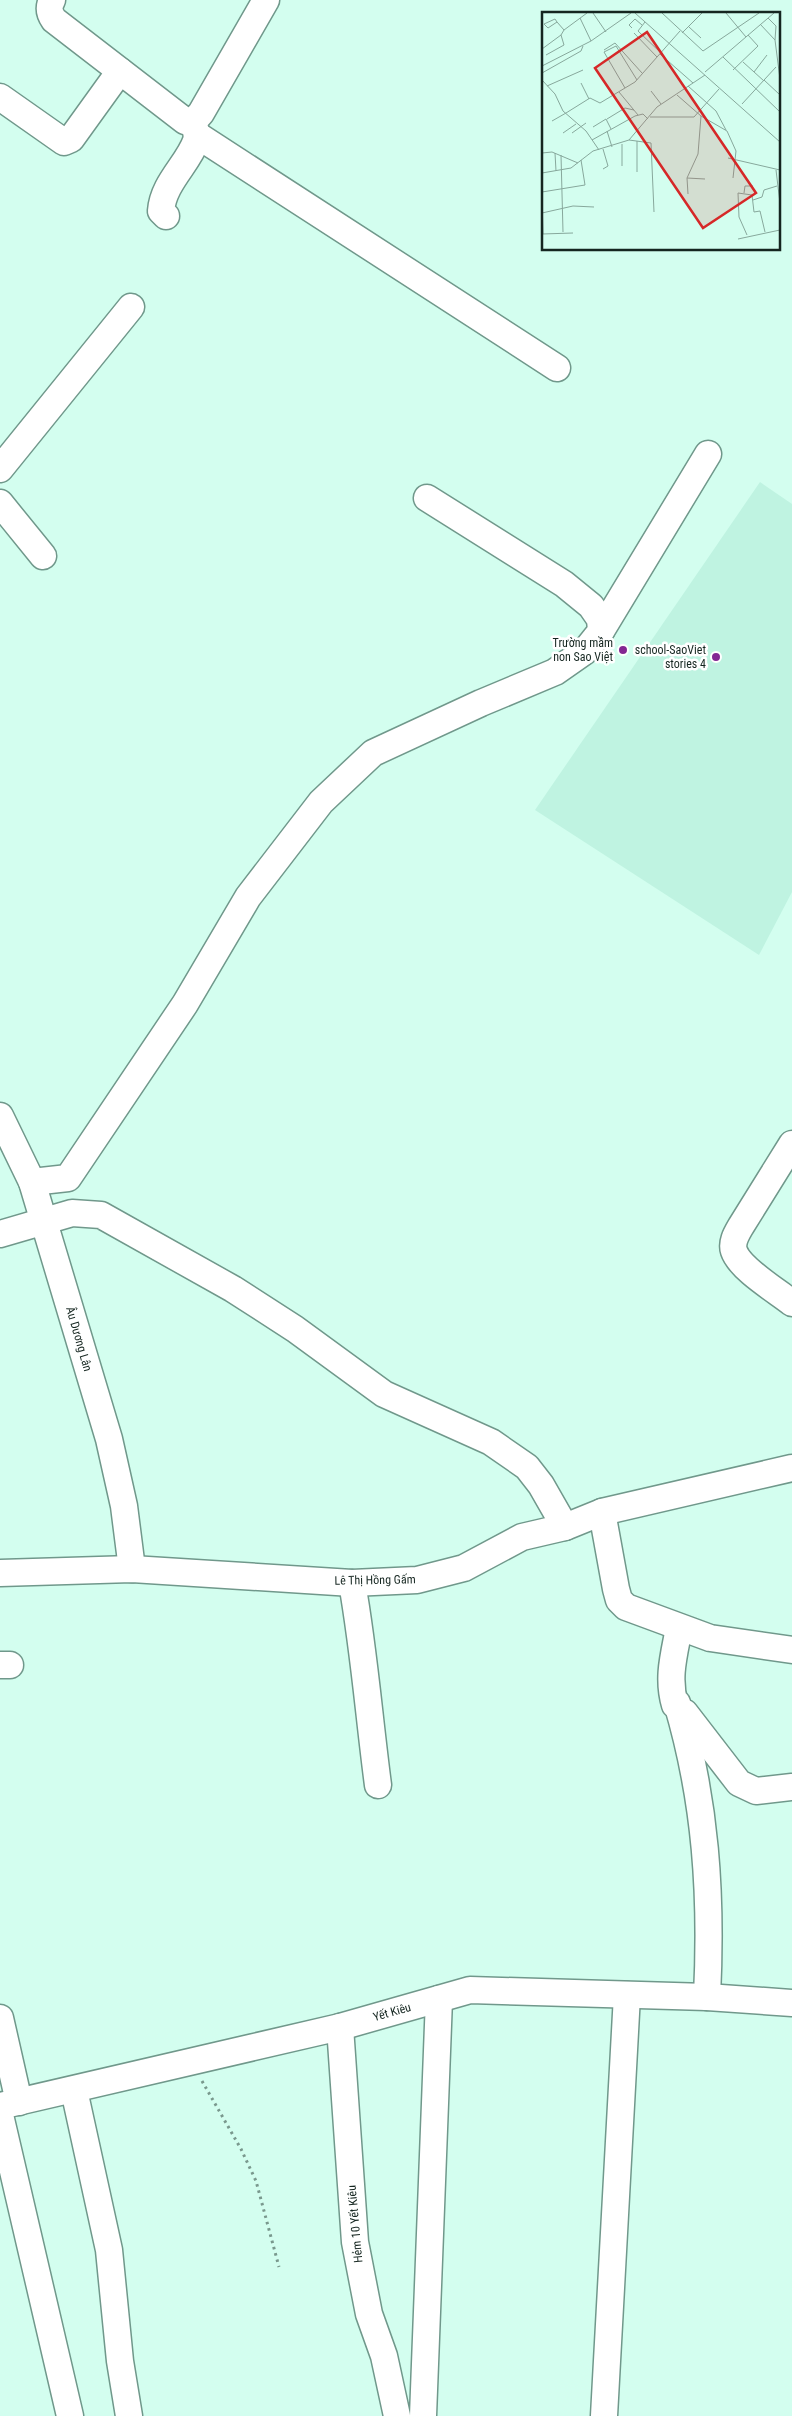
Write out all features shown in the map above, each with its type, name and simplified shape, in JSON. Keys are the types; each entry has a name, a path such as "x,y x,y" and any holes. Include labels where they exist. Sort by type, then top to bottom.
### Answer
{"street":[{"path":"52,0 49,5 50,14 54,20 195,129 557,368"},
{"path":"166,216 161,211 161,204 175,174 196,142 195,129 201,113 266,0"},
{"path":"0,98 64,142 71,139 120,71"},
{"path":"0,469 131,307"},
{"path":"32,1182 68,1178 185,1004 248,897 321,802 373,753 481,703 555,672 585,651 601,631 708,454"},
{"path":"427,498 564,584 591,606 600,619 601,631"},
{"path":"0,503 43,556"},
{"name":"Âu Dương Lân","path":"0,1116 32,1182 109,1440 124,1506 132,1569"},
{"path":"792,1144 741,1226 734,1239 733,1251 742,1264 792,1303"},
{"path":"0,1234 72,1213 101,1215 184,1260 295,1329 384,1394 492,1442 527,1467 541,1485 565,1527"},
{"name":"Lê Thị Hồng Gấm","path":"0,1573 132,1569 352,1582 418,1580 464,1568 522,1536 565,1527 602,1512 792,1468"},
{"path":"602,1512 619,1600 626,1607 710,1638 792,1650"},
{"path":"352,1582 361,1636 369,1723 378,1785"},
{"path":"676,1703 675,1706 670,1680 679,1628"},
{"path":"676,1703 739,1784 756,1791 792,1787"},
{"path":"676,1703 693,1762 703,1825 709,1921 707,1997"},
{"name":"Yết Kiêu","path":"6,2107 340,2027 470,1990 707,1997 792,2003"},
{"path":"604,2416 627,1995"},
{"path":"423,2416 439,1999"},
{"path":"0,2018 6,2107 70,2416"},
{"name":"Hẻm 10 Yết Kiêu","path":"340,2027 355,2242 369,2314 384,2356 397,2416"},
{"path":"74,2090 109,2250 120,2361 129,2416"}],"path":[{"path":"192,2063 241,2149 256,2181 279,2267"}],"shaded area":[{"name":"school-SaoViet stories 4","path":"760,482 792,504 792,892 759,955 535,810"}],"place":[{"name":"Trường mầm non Sao Việt","path":"623,650"},
{"name":"school-SaoViet stories 4","path":"716,657"}]}
